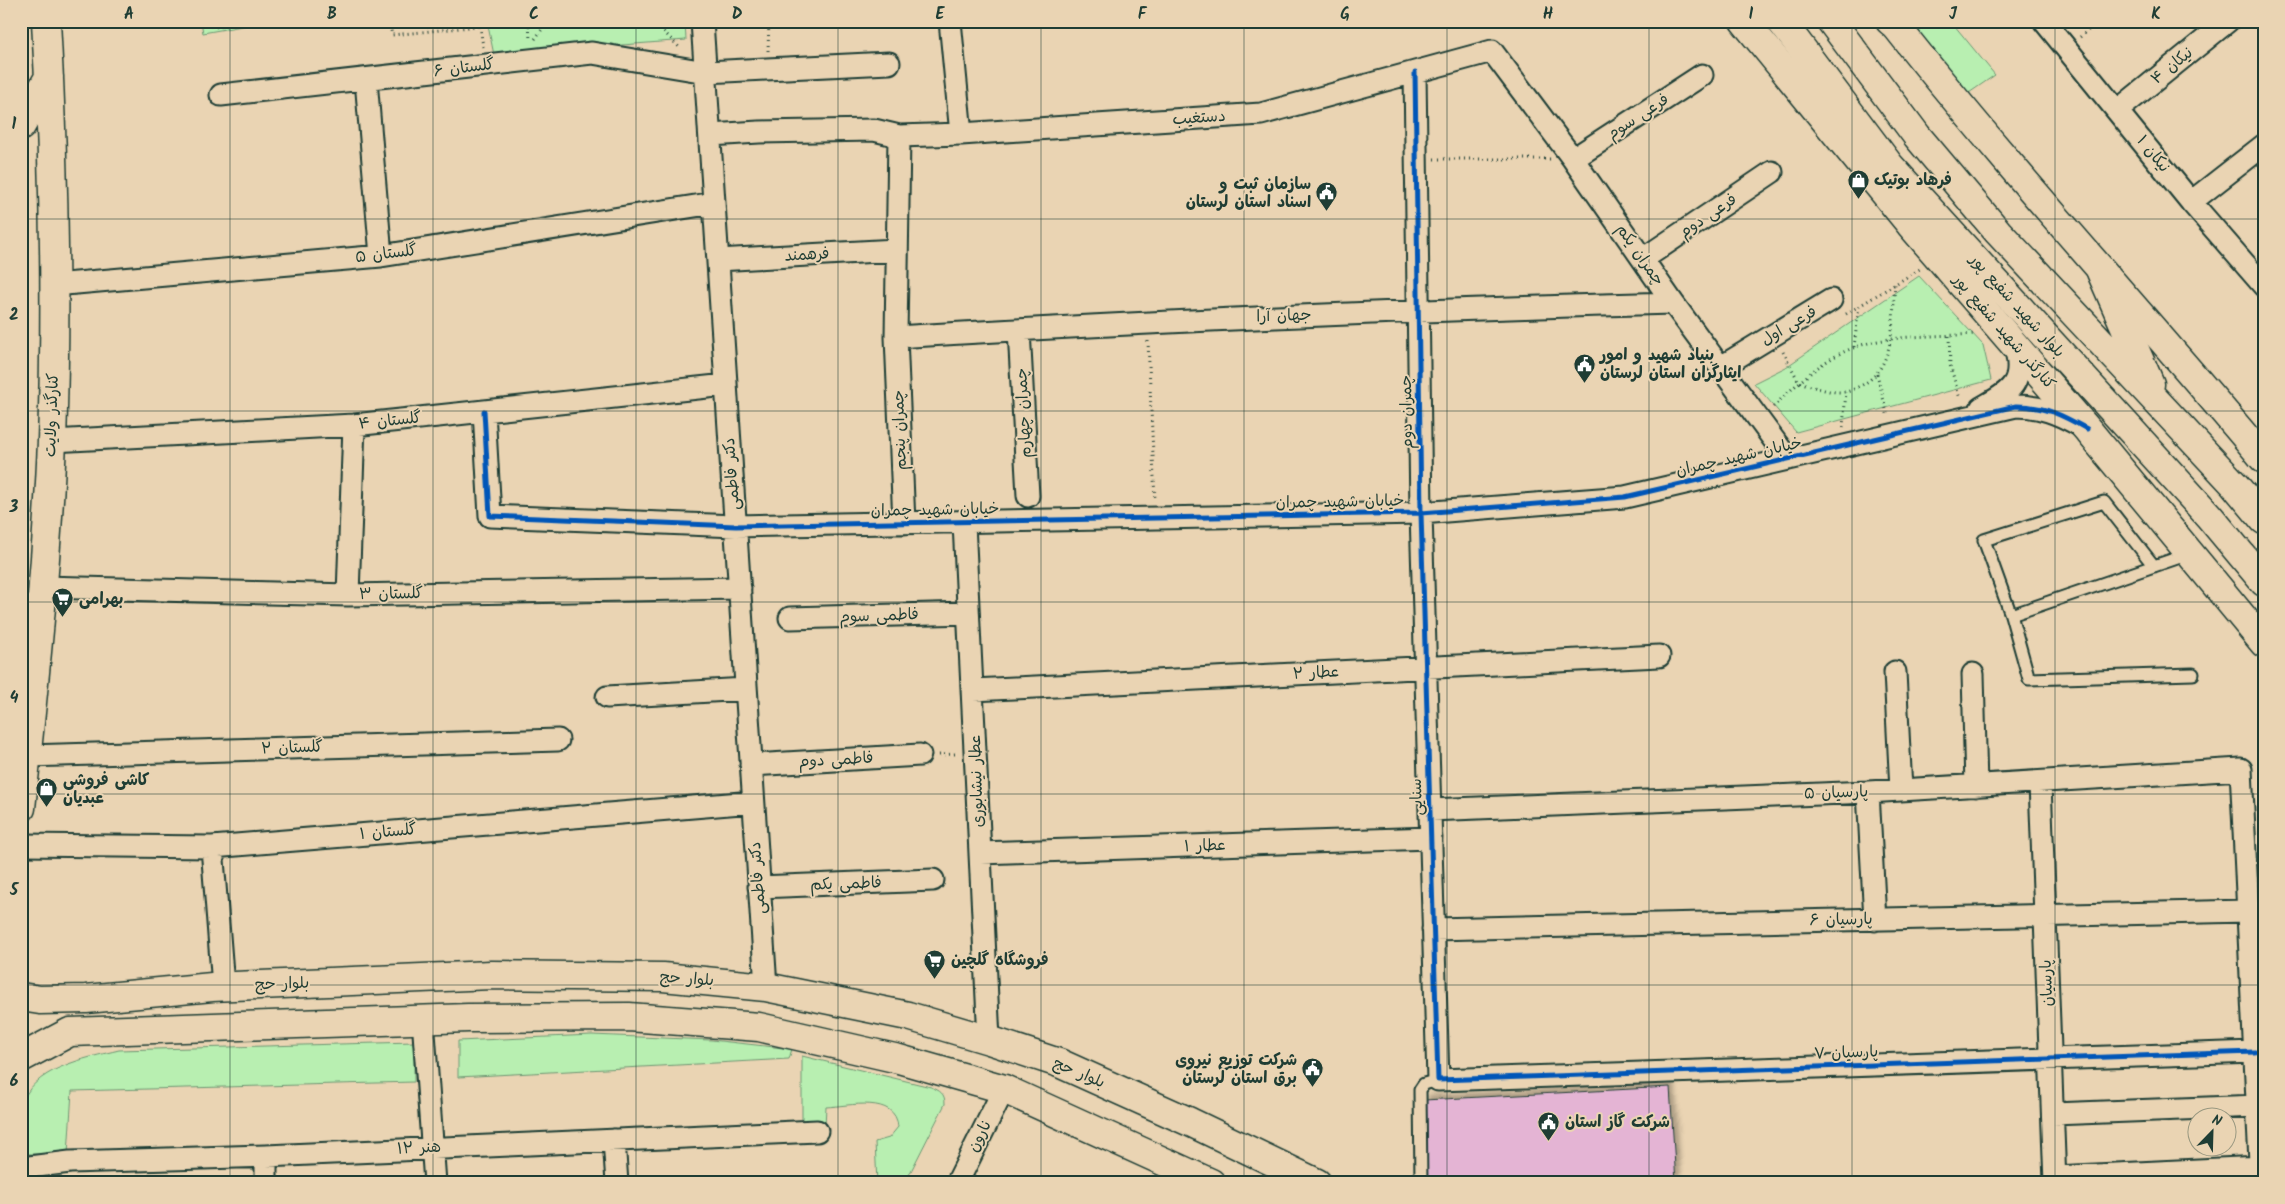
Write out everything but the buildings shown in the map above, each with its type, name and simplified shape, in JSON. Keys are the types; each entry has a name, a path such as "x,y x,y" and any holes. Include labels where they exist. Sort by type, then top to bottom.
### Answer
{"main road":[{"name":"کنارگذر ولایت","path":"21,808 43,587 52,441 54,285 46,21"},
{"name":"کنارگذر شهید شفیع پور","path":"1744,21 1910,224 2087,429 2264,643"},
{"name":"بلوار شهید شفیع پور","path":"1781,21 1890,166 2209,516 2264,582"},
{"path":"1831,21 1916,136 1998,232 2234,484 2264,520"},
{"path":"1892,23 2101,272 2136,307 2264,459"},
{"path":"21,126 49,77"},
{"path":"2101,272 2159,404"},
{"name":"بلوار حج","path":"21,997 40,1000 86,999 223,986 491,975 663,977 766,986 908,1016 1059,1063 1273,1172 1317,1183"},
{"path":"85,1032 74,1022 73,1015 79,1002 86,999"},
{"path":"21,1058 70,1032 423,1020 630,1017 759,1027 899,1059 1004,1089 1212,1183"}],"street":[{"name":"دکتر فاطمی","path":"702,21 766,986"},
{"path":"950,21 961,134"},
{"name":"نیکان ۱","path":"2044,21 2191,202 2264,286"},
{"name":"نیکان ۴","path":"2117,110 2228,21"},
{"name":"دستغیب","path":"710,135 758,132 874,130 899,136 961,134 1262,114 1492,51"},
{"name":"چمران یکم","path":"1492,51 1573,159 1674,303 1788,459"},
{"name":"گلستان ۶","path":"221,94 366,80 592,53 706,72 889,63"},
{"name":"چمران دوم","path":"1415,72 1421,513"},
{"name":"فرعی سوم","path":"1573,159 1702,75"},
{"path":"366,80 381,256"},
{"name":"چمران پنجم","path":"899,136 896,337 904,523"},
{"path":"2191,202 2264,145"},
{"name":"فرعی دوم","path":"1643,259 1772,172"},
{"name":"گلستان ۵","path":"54,285 381,256 714,203"},
{"name":"فرهمند","path":"718,260 896,250"},
{"name":"فرعی اول","path":"1721,367 1831,300"},
{"name":"جهان آرا","path":"896,337 1147,322 1419,310 1674,303"},
{"name":"چمران چهارم","path":"1019,330 1028,496"},
{"path":"1965,416 2003,396 2013,386 2018,374 2019,362 2009,338"},
{"name":"گلستان ۴","path":"52,441 354,425 726,385"},
{"path":"1965,416 2016,406 2036,406 2061,414 2087,429"},
{"name":"خیابان شهید چمران","path":"484,411 490,516 736,526 1421,513 1625,497 1965,416"},
{"path":"348,595 354,425"},
{"name":"سنایی","path":"1421,513 1438,1080"},
{"name":"عطار نیشابوری","path":"964,523 989,1040"},
{"name":"گلستان ۳","path":"43,587 348,595 740,588"},
{"name":"فاطمی سوم","path":"790,618 968,613"},
{"name":"عطار ۲","path":"973,690 1659,656"},
{"path":"1896,672 1901,790"},
{"path":"1973,674 1976,786"},
{"path":"607,697 746,689"},
{"name":"گلستان ۲","path":"27,756 558,740"},
{"name":"فاطمی دوم","path":"751,765 920,755"},
{"path":"2055,1180 2261,1175 2248,911 2249,768"},
{"name":"پارسیان ۵","path":"1430,810 1868,792 2040,783 2249,768"},
{"name":"پارسیان","path":"2040,783 2055,1180"},
{"path":"1868,792 1874,920"},
{"name":"گلستان ۱","path":"21,845 212,847 753,802"},
{"name":"عطار ۱","path":"980,853 1431,838"},
{"path":"212,847 223,986"},
{"name":"فاطمی یکم","path":"759,887 933,880"},
{"name":"پارسیان ۶","path":"1433,929 2248,911"},
{"path":"423,1020 435,1183"},
{"name":"پارسیان ۷","path":"1438,1080 2255,1052"},
{"name":"نارون","path":"957,1183 1004,1089"},
{"path":"2053,1114 2258,1106"},
{"name":"هنر ۱۲","path":"21,1168 70,1162 266,1156 817,1131"},
{"path":"614,1140 616,1183"},
{"path":"266,1156 266,1183"}],"lane":[{"path":"2154,566 2104,502 1984,540 2012,615 2029,679 2193,674"},
{"path":"2012,615 2191,553"},
{"path":"1421,1183 1420,1090 1424,1084 1438,1080"}],"path":[{"path":"211,21 212,27 276,21"},
{"path":"389,21 392,35 516,21"},
{"path":"529,21 530,45"},
{"path":"768,69 769,21"},
{"path":"480,26 485,66"},
{"path":"1416,160 1573,159"},
{"path":"1783,352 1800,382 1823,390 1846,392 1867,383 1882,369 1890,340 1895,284"},
{"path":"1854,347 1859,306"},
{"path":"1147,322 1156,518"},
{"path":"1949,336 1950,365 1965,416"},
{"path":"1760,420 1800,382 1837,355 1854,347 1890,340 1949,336 2009,338"},
{"path":"1877,374 1893,434"},
{"path":"1842,446 1846,392"},
{"path":"2249,768 2264,728"},
{"path":"920,755 976,753"}],"green space":[{"path":"201,21 270,21 203,33"},
{"path":"487,21 685,21 686,40 494,55"},
{"path":"1909,21 1958,21 1954,25 1995,75 1966,95"},
{"path":"1919,276 1983,345 1991,380 1796,432 1754,383 1786,367"},
{"path":"592,1035 711,1040 792,1049 789,1059 458,1077 458,1041"},
{"path":"414,1042 414,1082 72,1091 68,1154 21,1154 20,1113 26,1094 35,1083 47,1074 76,1061 119,1050"},
{"path":"802,1056 931,1087 941,1093 945,1104 905,1183 877,1183 875,1142 889,1138 898,1127 895,1117 889,1110 870,1104 826,1107 825,1125 802,1123"}],"cycle path":[{"path":"1415,72 1421,513 1438,1080 2255,1052"},
{"path":"484,411 490,516 736,526 1421,513 1625,497 2016,406 2026,406 2053,412 2087,429"}],"place":[{"name":"فرهاد بوتیک","path":"1858,199"},
{"name":"سازمان ثبت و اسناد استان لرستان","path":"1327,212"},
{"name":"بنیاد شهید و امور ایثارگران استان لرستان","path":"1584,383"},
{"name":"بهرامی","path":"63,618"},
{"name":"کاشی فروشی عبدیان","path":"47,808"},
{"name":"فروشگاه گلچین","path":"935,979"},
{"name":"شرکت توزیع نیروی برق استان لرستان","path":"1313,1088"},
{"name":"شرکت گاز استان","path":"1549,1141"}]}
